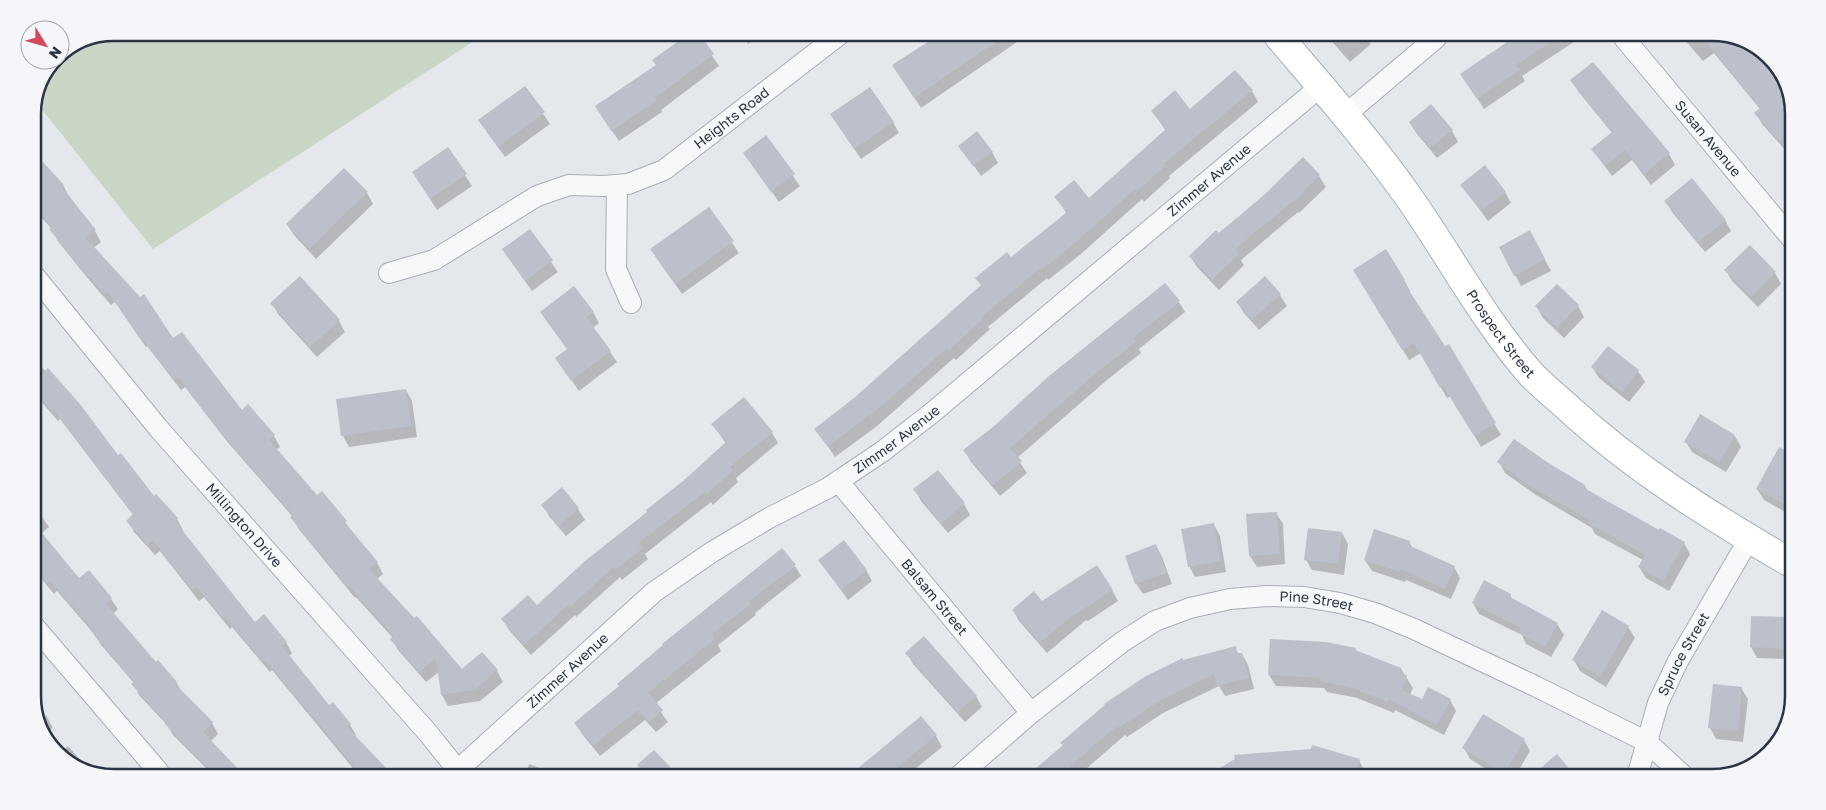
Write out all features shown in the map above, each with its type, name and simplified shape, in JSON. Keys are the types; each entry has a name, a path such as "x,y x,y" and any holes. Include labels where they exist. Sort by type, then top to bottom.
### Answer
{"main road":[{"name":"Prospect Street","path":"1282,41 1345,115 1410,199 1496,331 1531,374 1584,423 1640,468 1685,499 1785,560"}],"street":[{"name":"Heights Road","path":"389,272 434,260 537,196 568,184 628,184 664,170 831,41"},
{"path":"1345,115 1432,41"},
{"name":"Susan Avenue","path":"1627,41 1785,231"},
{"name":"Zimmer Avenue","path":"461,769 654,592 712,552 769,518 838,481 883,450 933,412 1321,86"},
{"path":"617,185 616,269 631,304"},
{"name":"Millington Drive","path":"41,284 159,429 428,733 457,769"},
{"name":"Balsam Street","path":"838,481 1031,713"},
{"name":"Spruce Street","path":"1639,769 1658,703 1678,660 1749,539"},
{"name":"Pine Street","path":"968,769 1031,713 1122,642 1155,621 1190,608 1230,599 1267,596 1304,597 1340,603 1376,613 1535,686 1647,742 1676,769"},
{"path":"41,634 155,769"}],"green space":[{"path":"114,41 474,41 153,249 41,108 49,82 56,70 70,70 70,56 86,47 100,43"}],"building":[{"path":"679,41 704,41 714,54 655,98 657,100 611,131 595,106 656,65 652,60"},
{"path":"929,41 997,41 914,98 892,65"},
{"path":"1509,41 1552,41 1516,65 1520,70 1477,99 1460,74"},
{"path":"1706,41 1726,43 1740,47 1760,59 1767,66 1781,91 1785,109 1785,135 1779,141 1754,113 1760,108"},
{"path":"1593,62 1670,153 1644,174 1625,150 1605,166 1591,149 1612,132 1570,80"},
{"path":"1235,70 1253,90 1163,164 1165,166 1137,191 1135,189 1075,243 1041,270 1040,268 983,316 984,318 949,350 947,348 870,416 828,447 814,429 854,398 981,285 975,278 1007,252 1011,257 1067,212 1054,197 1074,180 1089,198 1166,129 1151,111 1175,90 1190,109"},
{"path":"525,86 545,112 498,147 478,120"},
{"path":"870,87 894,122 854,149 830,114"},
{"path":"1431,104 1453,130 1430,148 1409,122"},
{"path":"977,131 993,152 973,166 958,146"},
{"path":"766,135 795,174 771,192 743,153"},
{"path":"448,147 467,174 430,199 412,172"},
{"path":"1303,157 1320,175 1293,203 1235,249 1239,254 1212,280 1189,256 1216,230 1219,233 1264,195"},
{"path":"41,162 64,185 62,187 96,230 86,238 140,297 144,294 173,338 182,332 242,410 248,404 275,435 269,440 317,495 322,491 347,521 345,523 378,562 369,569 414,618 417,616 462,669 482,652 498,670 474,690 441,695 436,658 419,672 390,639 394,636 348,587 290,517 293,515 217,428 178,377 174,380 139,337 108,292 104,294 49,229 52,227 41,215"},
{"path":"1485,165 1506,192 1481,211 1460,185"},
{"path":"344,168 368,192 309,249 286,224"},
{"path":"1692,178 1726,220 1698,242 1664,201"},
{"path":"709,207 734,241 675,284 650,249"},
{"path":"530,229 553,260 525,281 502,249"},
{"path":"1530,230 1545,259 1514,276 1499,247"},
{"path":"1750,245 1776,272 1751,297 1724,270"},
{"path":"1386,249 1405,280 1403,281 1445,346 1449,344 1496,423 1474,436 1443,386 1440,388 1414,343 1402,350 1353,270"},
{"path":"300,276 340,320 310,347 270,303"},
{"path":"1265,276 1281,294 1252,320 1236,302"},
{"path":"1165,283 1180,301 1133,338 1136,342 1101,369 1010,448 1022,461 992,486 963,450 993,427 1049,376"},
{"path":"1557,284 1579,305 1557,328 1535,306"},
{"path":"574,286 594,312 586,317 611,351 571,381 555,358 567,349 540,312"},
{"path":"1608,346 1639,370 1622,392 1591,367"},
{"path":"48,368 80,404 118,455 121,453 154,496 156,494 178,518 175,521 255,622 264,614 287,642 282,646 329,705 333,702 351,724 347,727 387,769 356,769 265,660 263,662 225,617 223,619 197,587 192,590 153,540 148,545 126,521 133,514 53,409 51,410 41,399 41,375"},
{"path":"406,389 412,426 341,436 336,399"},
{"path":"744,397 773,432 730,467 733,470 706,495 704,492 639,543 643,548 615,570 613,567 570,607 568,605 524,645 501,619 528,595 537,605 585,561 647,512 646,510 683,481 726,442 711,424"},
{"path":"1700,414 1735,435 1720,462 1684,442"},
{"path":"1514,439 1585,485 1584,488 1659,530 1660,528 1685,542 1663,581 1638,567 1645,555 1588,523 1589,520 1528,485 1497,462"},
{"path":"1779,447 1785,450 1785,505 1756,489"},
{"path":"938,470 965,503 941,523 913,489"},
{"path":"562,487 579,508 559,526 541,505"},
{"path":"1277,512 1280,554 1249,556 1246,514"},
{"path":"1214,523 1221,561 1188,567 1181,529"},
{"path":"1308,528 1342,532 1338,564 1304,560"},
{"path":"1374,529 1410,541 1408,545 1455,566 1445,589 1400,569 1399,572 1364,560"},
{"path":"41,532 79,578 89,570 112,598 106,604 156,662 158,660 177,682 175,684 213,722 203,732 238,769 209,769 165,724 166,722 131,684 134,682 93,634 95,632 50,581 46,584 41,577"},
{"path":"844,540 867,570 841,590 818,560"},
{"path":"1156,544 1167,573 1135,584 1125,556"},
{"path":"782,548 796,565 749,601 751,604 712,634 715,639 648,693 663,710 649,722 638,710 593,746 574,723 619,686 617,684 662,644"},
{"path":"1097,565 1113,590 1067,620 1040,643 1012,610 1034,591 1042,601"},
{"path":"1484,580 1511,594 1510,597 1558,623 1545,647 1519,633 1521,628 1472,603"},
{"path":"1602,610 1629,626 1600,677 1572,660"},
{"path":"1751,616 1785,617 1785,649 1750,647"},
{"path":"924,636 977,696 958,712 905,653"},
{"path":"1270,639 1326,642 1356,648 1355,650 1401,668 1400,672 1407,676 1402,690 1422,699 1428,687 1451,699 1437,725 1389,699 1387,702 1350,687 1319,681 1320,678 1268,675"},
{"path":"1236,646 1237,653 1242,653 1249,678 1217,686 1214,674 1156,703 1120,727 1118,725 1067,769 1035,769 1063,745 1060,743 1104,704 1146,676 1183,658 1183,660"},
{"path":"1713,684 1742,687 1738,731 1708,728"},
{"path":"1483,714 1525,739 1507,769 1496,769 1462,748"},
{"path":"921,716 937,735 895,769 857,769"},
{"path":"1312,745 1360,759 1357,769 1218,769 1235,759 1234,755 1311,749"},
{"path":"654,750 672,769 641,769 637,765"},
{"path":"1557,754 1569,769 1539,769"}]}
